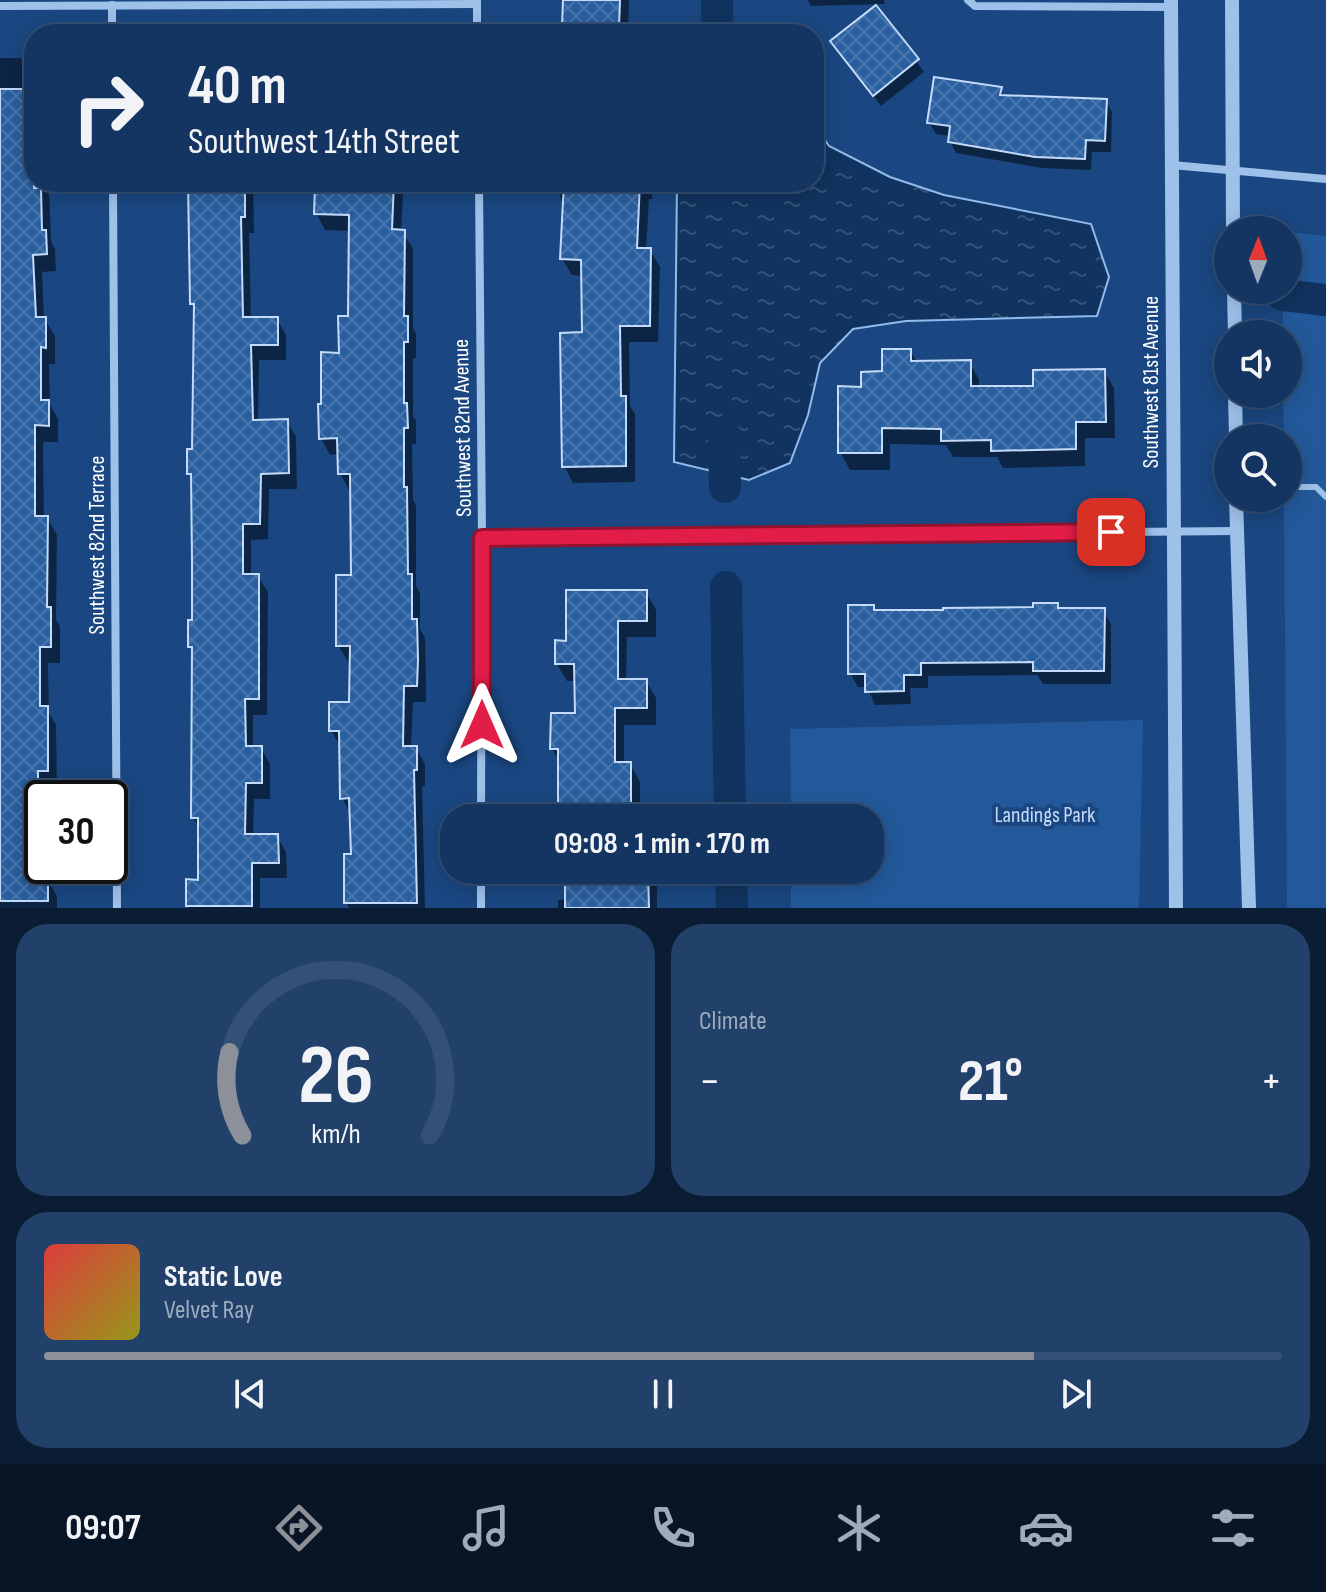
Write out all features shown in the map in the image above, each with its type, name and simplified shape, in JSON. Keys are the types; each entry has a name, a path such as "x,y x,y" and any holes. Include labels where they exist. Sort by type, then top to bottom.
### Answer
{"street":[{"path":"968,0 975,6 1171,3"},
{"path":"1232,0 1233,216"},
{"path":"0,6 477,2 477,24"},
{"name":"Southwest 81st Avenue","path":"1171,3 1176,908"},
{"path":"112,5 112,24"},
{"path":"1172,165 1326,179"},
{"name":"Southwest 82nd Terrace","path":"113,192 117,908"},
{"name":"Southwest 82nd Avenue","path":"479,192 481,804"},
{"path":"1236,512 1249,908"},
{"path":"482,538 1237,531"},
{"path":"481,884 481,908"}],"lane":[{"path":"1302,487 1316,487 1326,497"}],"green space":[{"path":"1302,233 1326,236 1326,908 1287,908 1284,512 1302,512 1302,424 1284,424 1283,408 1302,408 1302,320 1283,320 1283,304 1302,304"},
{"name":"Landings Park","path":"1143,720 1139,908 791,908 791,884 884,884 884,804 791,804 790,729"}],"water":[{"path":"824,139 829,146 890,177 944,195 1091,224 1109,277 1097,316 906,321 853,329 820,363 808,415 790,463 749,480 674,462 677,192 824,192"}],"building":[{"path":"563,0 620,0 619,24 562,24"},
{"path":"876,5 919,59 873,96 830,41"},
{"path":"934,77 1002,87 1000,95 1107,99 1105,141 1086,140 1085,159 1035,157 948,142 950,126 927,123"},
{"path":"0,89 24,89 24,192 41,192 42,230 46,230 47,254 33,255 36,317 46,317 46,348 41,347 41,400 49,400 49,426 35,425 35,516 48,516 47,607 51,607 51,647 40,647 40,706 48,706 48,771 38,771 38,780 24,780 24,884 48,884 48,901 0,901"},
{"path":"188,192 245,192 245,217 241,217 243,317 278,317 278,345 251,345 253,420 288,419 289,473 261,474 260,524 243,524 243,574 259,574 259,699 245,699 246,746 262,746 262,783 246,783 245,834 278,834 279,863 252,863 252,906 186,906 186,879 198,880 198,818 191,818 192,647 188,647 188,620 192,620 192,561 191,474 187,474 187,449 192,449 194,304 190,304"},
{"path":"315,192 394,192 392,229 405,230 404,316 408,316 408,342 404,342 404,403 407,403 408,428 404,428 404,487 407,487 408,574 412,574 412,619 417,619 418,660 417,686 404,686 403,746 417,746 417,770 414,770 417,903 344,903 344,854 351,854 349,798 340,799 339,731 329,731 329,702 349,702 350,646 336,646 336,575 351,575 350,474 338,474 337,438 319,439 318,404 321,404 321,352 339,353 338,316 348,316 349,215 314,214"},
{"path":"563,192 640,192 637,248 651,248 650,326 620,326 621,396 626,396 626,466 562,467 560,333 582,332 581,260 560,259"},
{"path":"882,349 911,349 911,361 971,360 971,386 1033,386 1033,370 1105,369 1106,422 1076,422 1076,449 991,451 991,440 941,441 941,429 882,428 882,453 838,453 838,386 861,387 861,372 882,371"},
{"path":"566,590 647,590 647,621 618,621 618,679 647,679 647,708 615,708 615,762 631,762 631,804 558,804 558,749 550,749 551,713 575,713 574,664 555,664 555,640 566,641"},
{"path":"1033,603 1058,603 1058,608 1105,608 1104,671 1033,671 1033,662 921,663 921,675 904,675 904,691 865,692 865,674 848,674 848,605 874,605 874,610 943,610 1033,607"},
{"path":"565,884 648,884 649,908 565,908"}],"waterway":[{"path":"717,0 717,24"},
{"path":"1302,297 1326,300"},
{"path":"724,433 725,487"},
{"path":"726,587 730,804"},
{"path":"731,884 732,908"}],"route":[{"path":"482,725 482,538 1111,532"}]}
